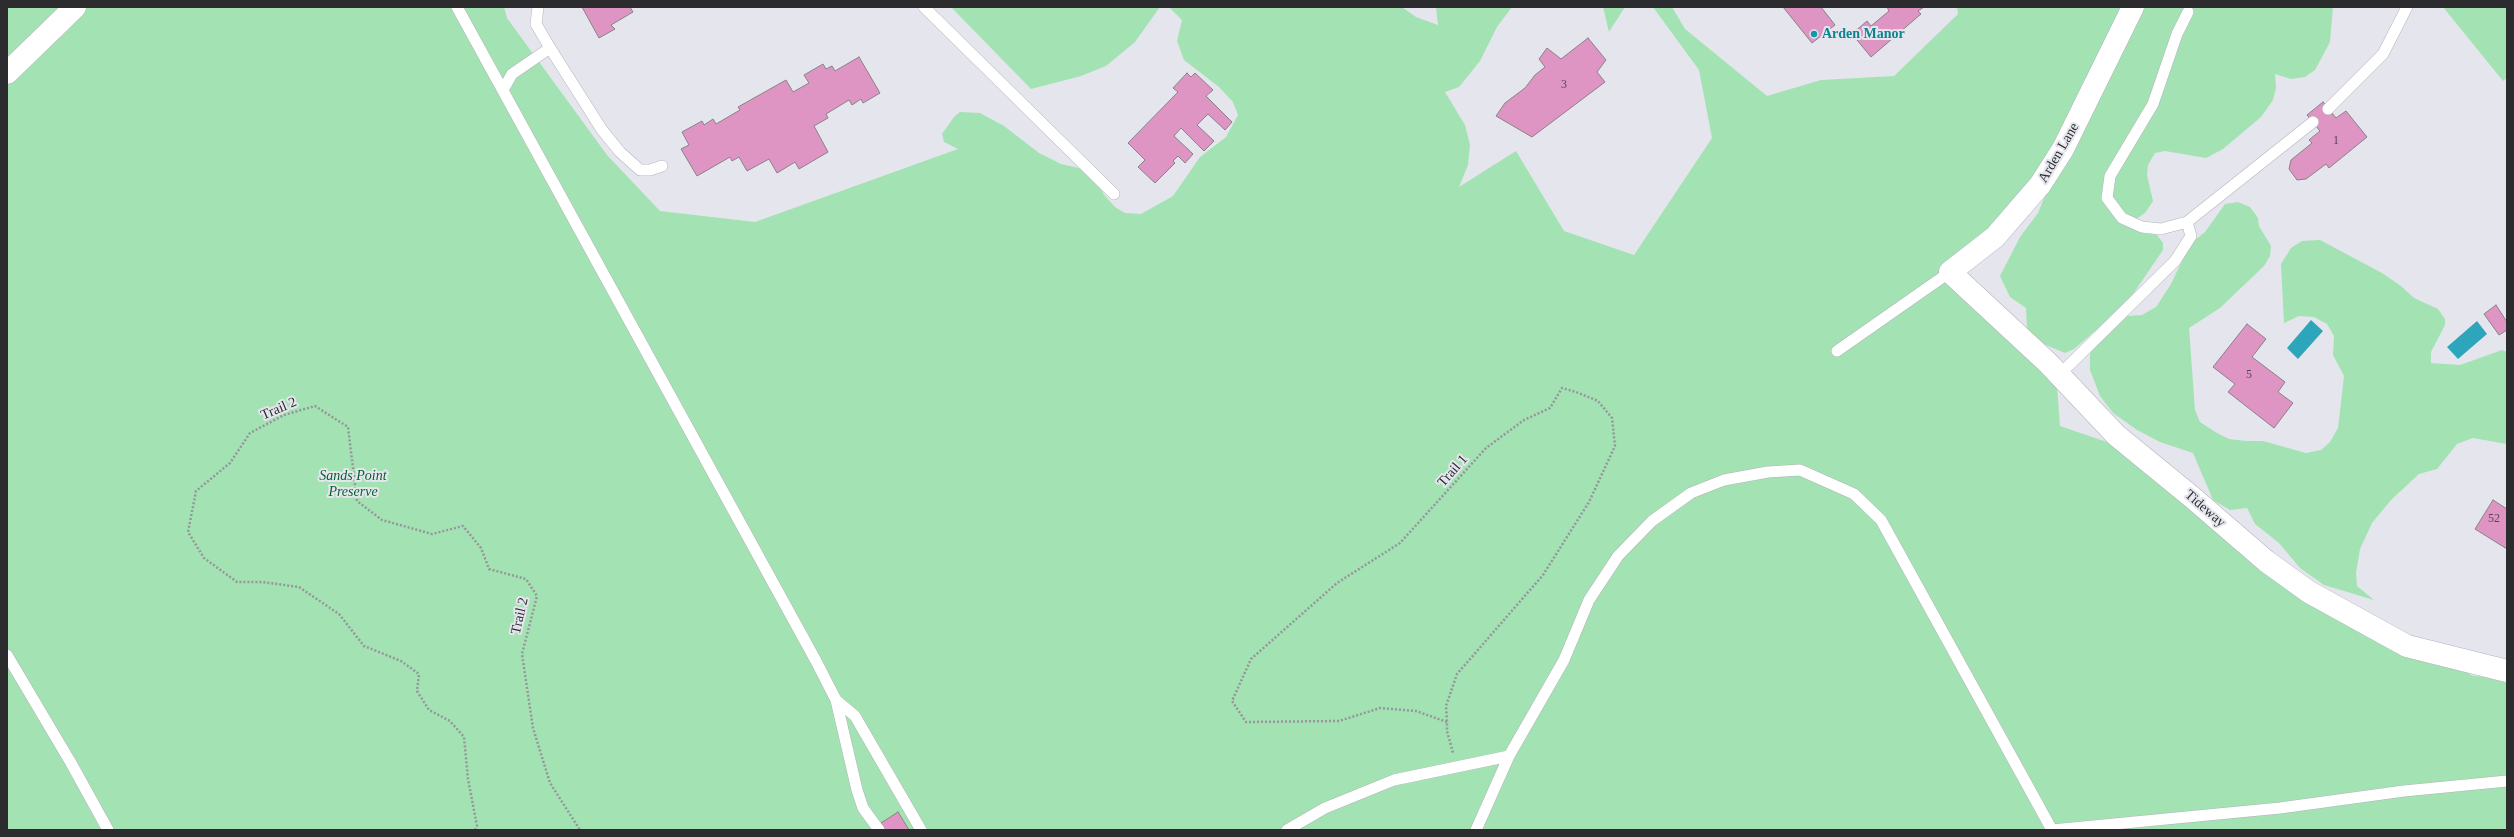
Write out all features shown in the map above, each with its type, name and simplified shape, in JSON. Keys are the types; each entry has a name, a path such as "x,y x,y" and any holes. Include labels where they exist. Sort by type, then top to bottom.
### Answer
{"street":[{"path":"7,73 75,7"},
{"name":"Arden Lane","path":"1950,272 1995,237 2040,185 2063,149 2133,7"},
{"name":"Tideway","path":"1950,272 2059,375 2116,436 2193,498 2266,561 2309,592 2407,646 2507,672"}],"lane":[{"path":"457,7 836,700 857,790 863,808 879,830"},
{"path":"538,7 536,24 602,130 620,152 640,170 650,170 662,166"},
{"path":"924,7 1114,194"},
{"path":"2328,109 2383,54 2407,7"},
{"path":"2188,9 2177,34 2153,104 2110,176 2108,198 2122,218 2142,227 2161,229 2187,222 2313,122"},
{"path":"503,90 512,74 550,48"},
{"path":"2059,375 2175,260 2191,236 2187,222"},
{"path":"1837,352 1950,272"},
{"path":"1476,830 1509,756 1564,660 1589,600 1618,556 1652,521 1691,493 1724,480 1768,472 1800,470 1854,494 1881,520 2052,830 2280,808 2404,790 2507,781"},
{"path":"7,655 71,763 108,830"},
{"path":"836,700 855,716 921,830"},
{"path":"1287,830 1326,808 1394,780 1509,756"}],"path":[{"name":"Trail 1","path":"1447,722 1416,711 1380,708 1340,721 1246,722 1232,701 1251,659 1337,583 1400,543 1486,448 1524,420 1550,408 1562,388 1598,401 1612,418 1615,446 1589,502 1543,575 1457,674 1446,706 1447,722 1447,731 1456,767"},
{"name":"Trail 2","path":"475,830 477,826 468,779 464,737 450,721 429,710 418,691 418,674 401,661 364,646 339,614 299,587 262,582 237,582 204,558 188,532 196,491 230,463 250,433 284,415 315,406 348,427 358,501 382,520 432,534 463,526 482,548 489,569 526,579 537,596 522,654 533,728 550,783 580,830"}],"green space":[{"name":"Sands Point Preserve","path":"7,7 504,7 507,18 607,155 660,211 755,222 958,149 944,142 942,134 954,117 960,112 980,113 1004,126 1039,153 1061,164 1092,171 1104,195 1115,207 1125,213 1141,214 1173,196 1200,157 1226,137 1238,115 1233,102 1219,87 1184,60 1177,41 1182,20 1169,7 1402,7 1416,17 1438,25 1436,7 1512,7 1497,27 1480,61 1459,87 1445,92 1465,125 1470,145 1468,165 1459,187 1516,151 1564,231 1634,255 1712,138 1699,70 1653,7 1672,7 1685,29 1767,96 1821,80 1894,76 1958,14 1957,7 2333,7 2330,42 2315,70 2305,77 2291,79 2275,74 2276,88 2273,100 2261,117 2223,149 2206,158 2165,151 2155,153 2148,165 2147,175 2153,201 2145,213 2127,225 2142,233 2157,235 2163,243 2163,250 2131,297 2128,316 2142,315 2156,307 2171,284 2190,244 2205,232 2225,204 2238,202 2250,207 2258,218 2259,226 2271,246 2270,256 2264,266 2220,308 2189,328 2195,410 2200,422 2217,433 2229,439 2263,441 2306,453 2321,450 2330,442 2338,428 2344,376 2333,355 2334,336 2327,324 2314,317 2299,316 2284,323 2281,264 2291,248 2302,241 2320,240 2382,273 2401,286 2414,298 2438,309 2445,319 2445,325 2431,352 2431,363 2460,365 2502,350 2507,352 2507,444 2473,438 2457,444 2437,469 2419,474 2391,500 2372,523 2360,549 2356,573 2357,586 2374,600 2324,585 2300,568 2279,543 2255,524 2247,508 2230,510 2213,500 2193,453 2160,442 2137,430 2113,413 2100,396 2090,370 2090,355 2095,331 2074,349 2065,353 2046,345 2027,330 2026,308 2010,297 2000,276 2020,237 2038,213 2047,191 1963,273 1958,288 1959,296 2057,386 2060,426 2110,443 2236,544 2473,676 2495,677 2507,683 2507,830 7,830"},
{"path":"951,7 1160,7 1135,42 1106,66 1081,76 1031,89"},
{"path":"1603,7 1625,7 1609,32"},
{"path":"2443,7 2507,7 2507,78 2503,81"}],"water":[{"path":"2311,320 2323,331 2298,359 2287,348"},
{"path":"2477,321 2487,334 2458,359 2447,347"}],"building":[{"path":"582,7 630,7 633,12 611,25 615,29 599,38"},
{"name":"Arden Manor","path":"1783,7 1821,7 1835,25 1812,43"},
{"path":"1887,7 1924,7 1918,11 1921,14 1871,57 1852,34 1867,21 1871,26 1889,11"},
{"path":"1588,38 1606,60 1597,72 1605,82 1532,137 1496,116 1505,103 1525,88 1535,75 1545,67 1539,59 1547,48 1561,59"},
{"path":"859,57 880,93 863,103 861,99 852,105 849,100 826,114 828,118 814,126 828,152 799,169 795,162 777,173 769,159 747,171 739,157 732,161 730,157 697,176 681,149 689,145 682,132 702,121 704,125 713,119 716,124 740,110 738,107 786,80 793,92 809,83 804,75 823,64 826,69 832,66 835,71"},
{"path":"1187,73 1191,77 1195,73 1213,90 1206,96 1232,122 1225,130 1208,114 1197,125 1214,141 1204,151 1181,128 1174,136 1193,154 1185,163 1178,156 1173,161 1175,163 1155,183 1138,167 1145,160 1128,143 1178,92 1173,88"},
{"path":"2323,102 2336,118 2346,111 2367,137 2329,168 2326,164 2306,179 2297,180 2289,169 2291,160 2312,143 2309,140 2320,131 2307,115"},
{"path":"2496,305 2507,322 2507,330 2499,335 2484,314"},
{"path":"2247,324 2266,339 2252,357 2285,382 2278,392 2293,403 2274,428 2228,392 2235,384 2213,367"},
{"path":"2493,500 2507,509 2507,549 2475,529"},
{"path":"898,812 909,830 885,830 881,823"}],"place":[{"name":"Arden Manor","path":"1814,34"}]}
